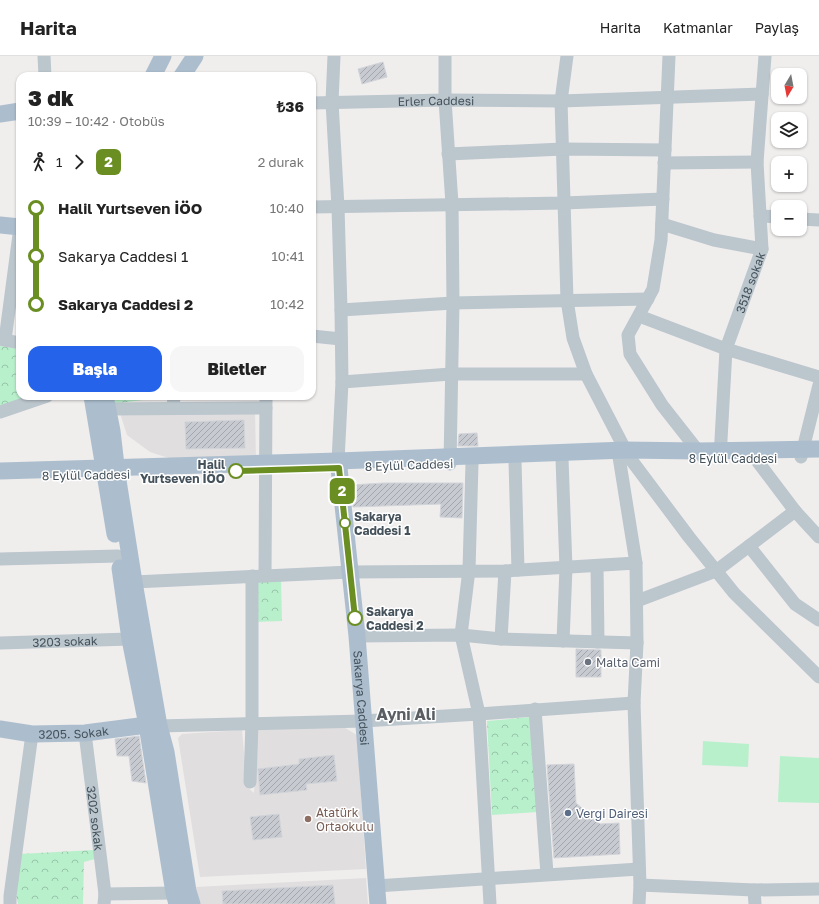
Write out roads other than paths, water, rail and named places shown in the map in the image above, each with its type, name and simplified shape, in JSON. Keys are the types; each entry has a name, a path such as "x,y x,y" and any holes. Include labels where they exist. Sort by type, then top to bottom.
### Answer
{"main road":[{"path":"155,72 163,56"},
{"path":"185,72 195,56"},
{"path":"0,114 16,112"},
{"path":"0,225 16,227"},
{"path":"93,400 134,582 153,725 183,898"},
{"path":"106,402 112,431 110,471 118,556 130,639 153,725"},
{"name":"8 Eylül Caddesi","path":"0,477 110,471 450,460 472,463 625,455 808,452 819,457"},
{"path":"450,460 625,455"},
{"name":"Sakarya Caddesi","path":"339,464 357,636 378,904"},
{"path":"0,471 110,471"},
{"name":"3205. Sokak","path":"0,729 32,734 85,733 153,725"}],"street":[{"path":"44,56 46,72"},
{"path":"334,56 332,102 338,207 342,382 339,464"},
{"path":"445,56 445,100 452,204 453,303 450,460"},
{"path":"567,56 561,101 567,300 573,338 586,374 625,455 689,538 734,593 819,677"},
{"path":"669,56 661,240 653,289 628,336 630,354 662,405 710,454"},
{"name":"3518 sokak","path":"710,454 726,349 762,249 757,162 765,56"},
{"name":"Erler Caddesi","path":"316,103 445,100 561,101 667,96 762,94"},
{"path":"448,154 563,149 665,150"},
{"path":"664,163 757,162"},
{"path":"316,207 564,203 663,199"},
{"path":"760,216 771,217"},
{"path":"807,219 819,220"},
{"path":"662,224 714,240 762,249"},
{"path":"16,254 3,340 16,342"},
{"path":"341,310 453,303 648,299"},
{"path":"639,316 726,349 819,377"},
{"path":"316,336 341,339"},
{"path":"342,382 451,374 586,374"},
{"path":"808,452 819,385"},
{"path":"0,412 35,400"},
{"path":"106,402 266,402 266,467 259,576 250,782"},
{"path":"752,454 795,511 819,537"},
{"path":"625,455 636,563 637,643 634,703 640,885 639,904"},
{"path":"562,459 566,568 563,641"},
{"path":"501,638 512,571 515,461"},
{"path":"472,463 469,570 461,635 479,714 490,904"},
{"path":"637,602 716,571 795,511"},
{"path":"749,546 795,604 819,620"},
{"path":"0,559 118,556"},
{"path":"134,582 350,572 469,570 512,571 636,563"},
{"path":"597,566 598,642"},
{"path":"357,636 461,635 563,641 637,643"},
{"name":"3203 sokak","path":"0,643 130,639"},
{"path":"153,725 363,720 479,714 634,703"},
{"path":"536,709 547,874"},
{"name":"3202 sokak","path":"85,733 105,899"},
{"path":"7,899 32,734"},
{"path":"376,886 639,869"},
{"path":"640,885 754,890 819,889"},
{"path":"754,890 755,904"},
{"path":"105,899 183,898"}],"place":[{"name":"Halil Yurtseven İÖO","path":"236,471"},
{"name":"Sakarya Caddesi 1","path":"345,523"},
{"name":"Sakarya Caddesi 2","path":"355,618"},
{"name":"Malta Cami","path":"588,662"},
{"name":"Vergi Dairesi","path":"568,813"},
{"name":"Atatürk Ortaokulu","path":"308,819"}],"district":[{"name":"Ayni Ali","path":"406,714"}]}
